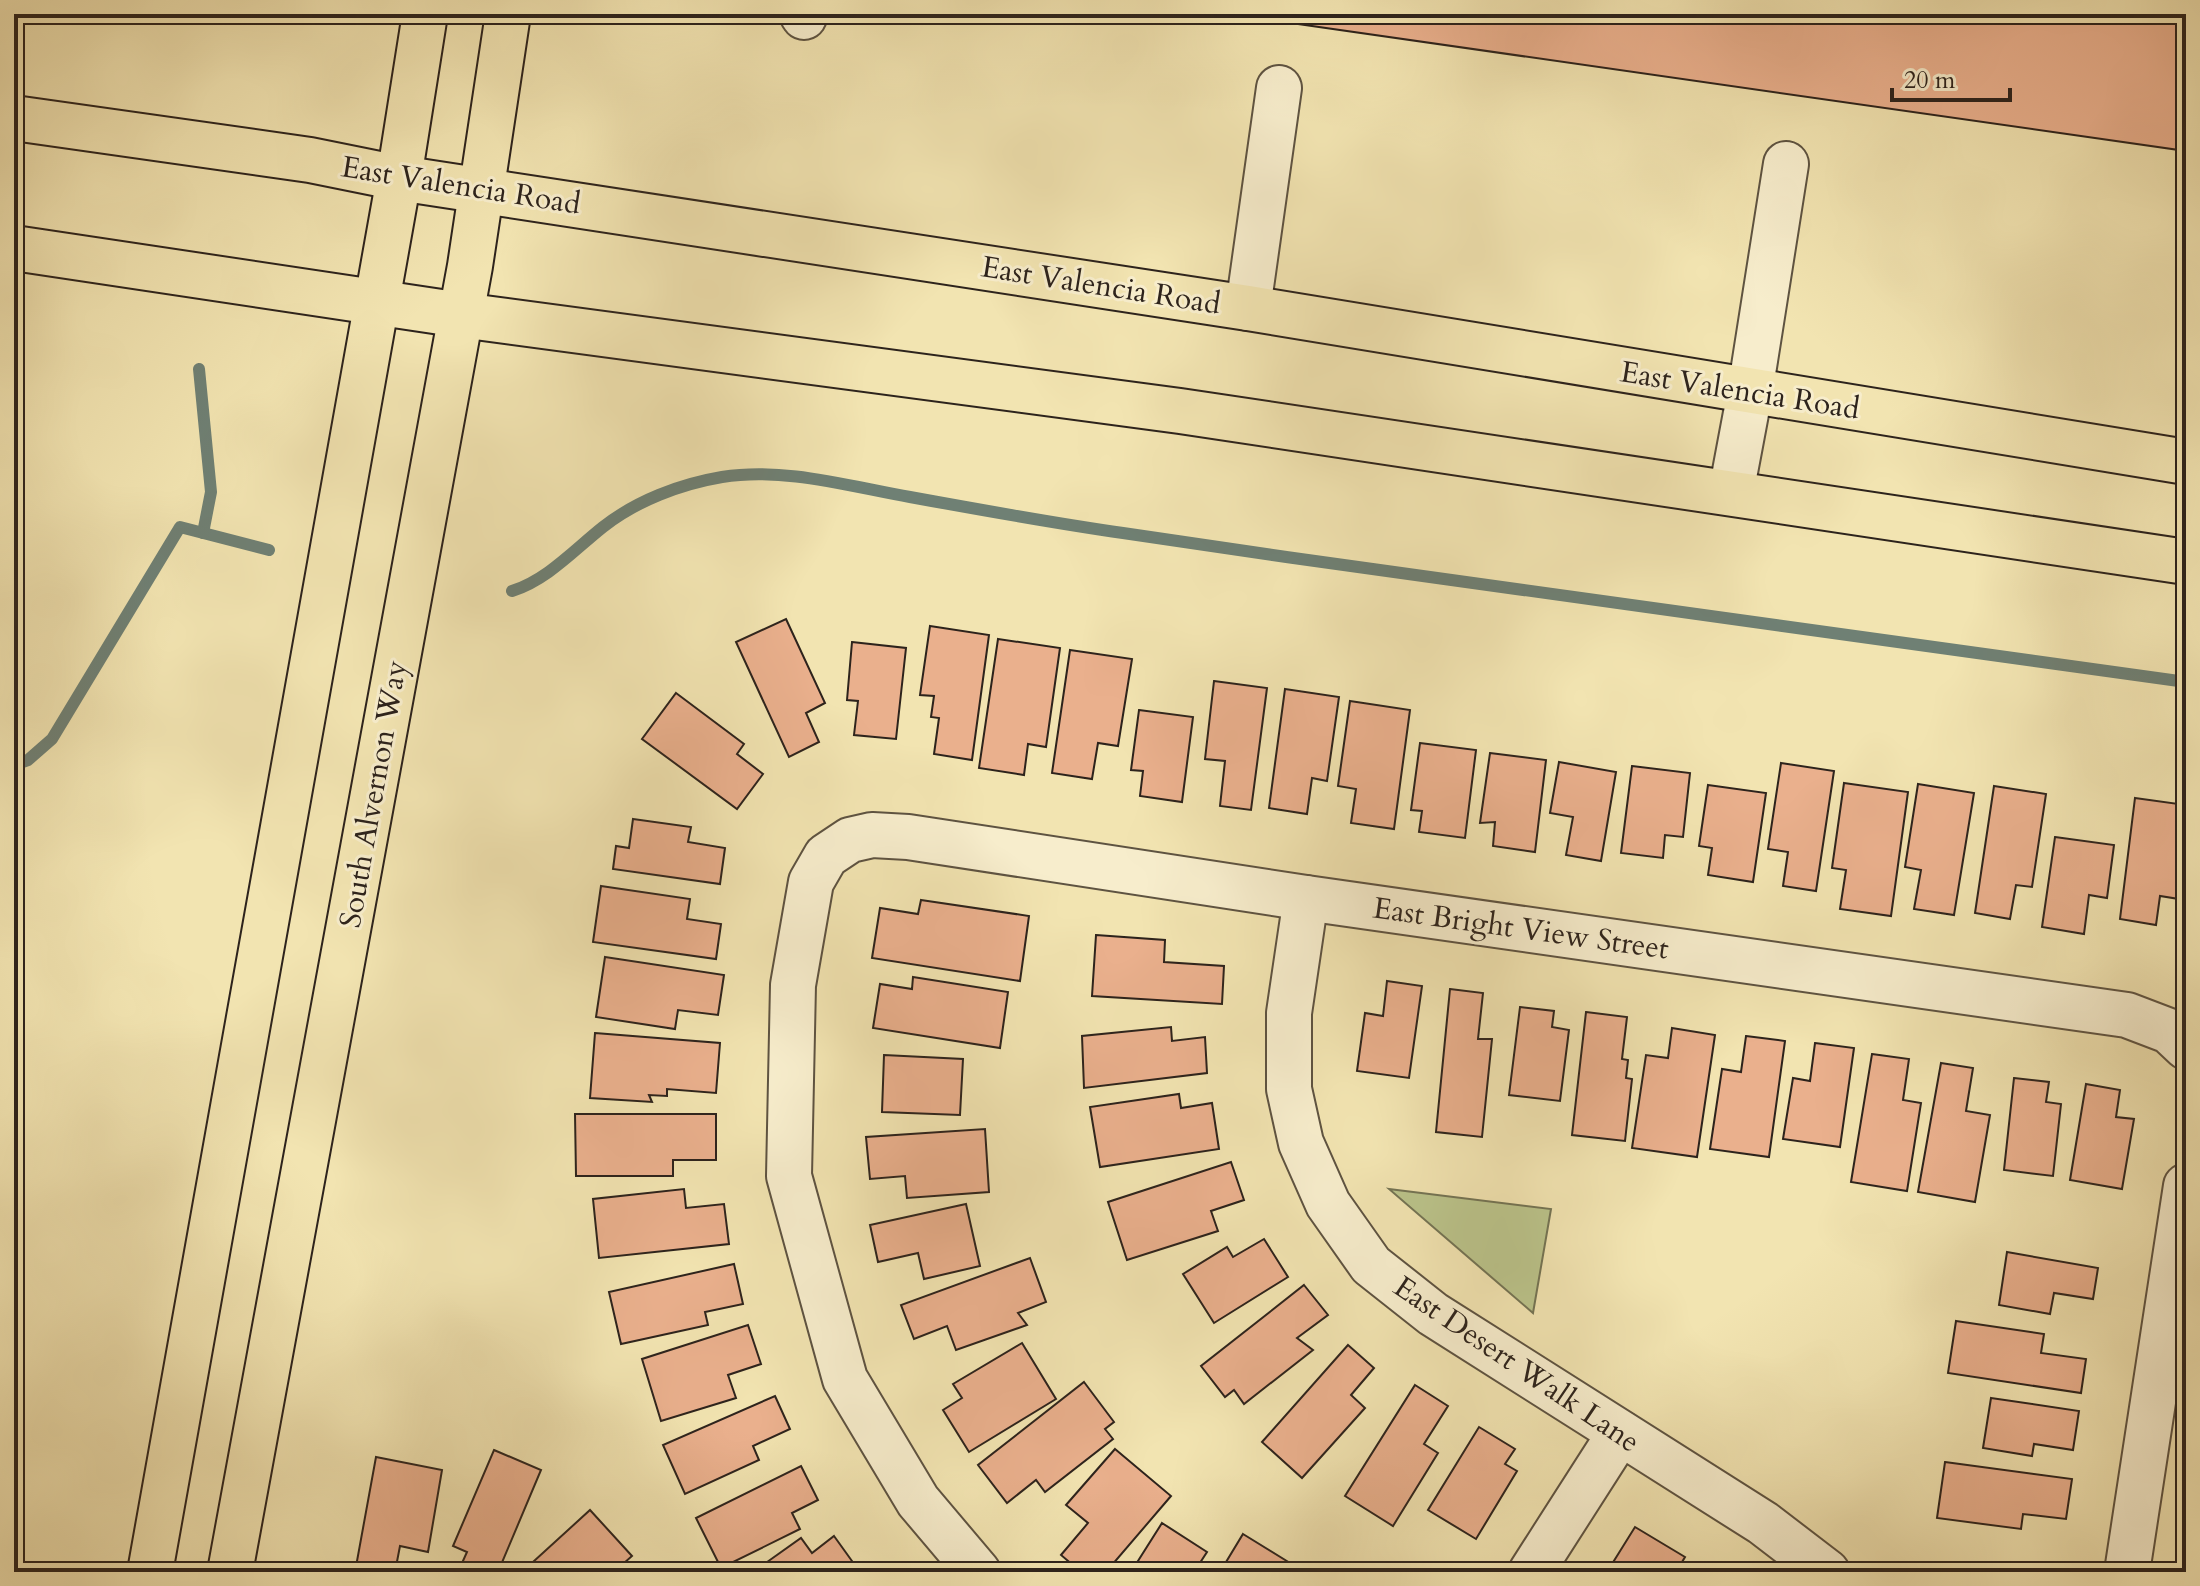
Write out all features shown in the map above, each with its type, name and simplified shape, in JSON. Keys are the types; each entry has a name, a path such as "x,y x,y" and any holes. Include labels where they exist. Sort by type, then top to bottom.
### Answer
{"main road":[{"path":"150,1572 399,178 425,14"},
{"name":"South Alvernon Way","path":"230,1572 461,315 508,14"},
{"name":"East Valencia Road","path":"14,118 310,160 399,178 1248,308 2186,462"},
{"path":"14,248 461,315 1180,411 2186,562"}],"street":[{"path":"1248,308 1279,88"},
{"path":"1731,493 1786,164"},
{"name":"East Bright View Street","path":"978,1572 918,1501 845,1379 789,1176 793,985 811,882 826,856 850,840 872,835 908,837 1306,898 2127,1015 2169,1031 2185,1045"},
{"name":"East Desert Walk Lane","path":"1306,898 1289,1013 1289,1089 1301,1143 1328,1204 1371,1265 1433,1314 1763,1523 1827,1572"},
{"path":"2127,1572 2186,1186"},
{"path":"1531,1572 1620,1433"}],"green space":[{"path":"1389,1189 1551,1209 1533,1313"}],"building":[{"path":"1228,14 2186,14 2186,151"},
{"path":"786,619 825,703 806,713 819,742 789,757 736,642"},
{"path":"930,626 989,635 972,760 934,754 939,718 931,717 934,696 920,695"},
{"path":"998,639 1060,648 1046,747 1028,744 1024,775 979,768"},
{"path":"852,642 906,648 896,739 854,735 858,701 847,700"},
{"path":"1070,650 1132,659 1118,746 1098,743 1092,779 1052,773"},
{"path":"1214,681 1267,688 1251,810 1220,806 1225,761 1205,759"},
{"path":"1285,689 1339,697 1327,781 1312,778 1307,814 1269,808"},
{"path":"676,693 744,744 737,754 763,774 737,809 642,739"},
{"path":"1350,701 1410,710 1394,829 1351,823 1356,789 1338,786"},
{"path":"1139,710 1193,717 1182,802 1140,796 1143,771 1131,770"},
{"path":"1420,743 1476,750 1465,838 1419,832 1422,811 1411,810"},
{"path":"1490,753 1546,760 1535,852 1493,846 1495,822 1480,823"},
{"path":"1559,762 1616,772 1601,861 1566,855 1573,817 1550,813"},
{"path":"1781,763 1834,771 1816,891 1783,886 1788,852 1768,849"},
{"path":"1632,766 1690,773 1683,837 1665,835 1663,858 1621,853"},
{"path":"1844,783 1908,792 1891,916 1840,909 1846,870 1832,868"},
{"path":"1918,784 1974,793 1954,915 1914,909 1921,870 1905,867"},
{"path":"1708,785 1766,793 1753,882 1708,875 1712,848 1699,846"},
{"path":"1994,786 2046,794 2032,887 2016,885 2010,919 1975,913"},
{"path":"2135,798 2186,805 2186,842 2179,899 2160,896 2156,925 2120,919"},
{"path":"633,819 691,827 688,842 725,848 720,884 613,869 616,846 629,848"},
{"path":"2055,837 2114,845 2107,898 2089,895 2084,934 2042,927"},
{"path":"601,886 690,899 687,919 721,924 716,959 593,942"},
{"path":"921,900 1029,916 1020,981 872,958 880,908 918,914"},
{"path":"1096,935 1165,940 1164,962 1224,966 1222,1004 1092,996"},
{"path":"605,957 724,975 718,1015 678,1010 675,1029 596,1017"},
{"path":"913,977 1008,992 1000,1048 873,1028 880,984 912,989"},
{"path":"1387,981 1422,986 1409,1078 1357,1071 1365,1013 1383,1016"},
{"path":"1450,989 1483,993 1478,1039 1492,1039 1482,1137 1436,1132"},
{"path":"1520,1007 1554,1011 1552,1027 1569,1030 1560,1101 1509,1095"},
{"path":"1586,1012 1627,1017 1622,1059 1628,1060 1626,1078 1632,1079 1625,1141 1572,1135"},
{"path":"1171,1027 1172,1041 1205,1037 1207,1073 1084,1088 1082,1036"},
{"path":"1672,1028 1715,1035 1697,1157 1632,1148 1646,1055 1668,1058"},
{"path":"595,1033 720,1043 716,1093 667,1089 667,1096 649,1095 652,1102 590,1098"},
{"path":"1746,1036 1785,1041 1769,1157 1710,1149 1722,1069 1741,1072"},
{"path":"1815,1043 1854,1048 1840,1147 1783,1139 1793,1078 1810,1081"},
{"path":"1872,1054 1909,1059 1903,1100 1921,1103 1907,1191 1851,1182"},
{"path":"884,1055 963,1059 960,1115 882,1112"},
{"path":"1941,1063 1973,1068 1966,1111 1990,1115 1975,1202 1918,1192"},
{"path":"2014,1078 2049,1082 2046,1102 2061,1104 2053,1176 2004,1170"},
{"path":"2086,1084 2120,1090 2116,1117 2134,1119 2122,1189 2070,1180"},
{"path":"1179,1094 1181,1108 1212,1103 1219,1149 1100,1167 1090,1107"},
{"path":"575,1114 716,1114 716,1160 673,1160 673,1176 576,1176"},
{"path":"985,1129 989,1192 907,1198 905,1176 870,1179 866,1137"},
{"path":"1231,1162 1244,1200 1211,1211 1218,1231 1127,1260 1108,1202"},
{"path":"684,1189 686,1208 724,1204 729,1244 599,1258 593,1199"},
{"path":"966,1204 980,1266 924,1279 918,1253 878,1262 870,1225"},
{"path":"1264,1239 1288,1277 1214,1323 1183,1274 1227,1247 1233,1257"},
{"path":"2007,1252 2098,1268 2093,1299 2054,1293 2050,1314 1999,1305"},
{"path":"1030,1258 1046,1302 1018,1313 1027,1325 956,1350 947,1326 914,1339 901,1305"},
{"path":"734,1264 743,1304 705,1312 708,1325 621,1344 609,1292"},
{"path":"1304,1285 1328,1315 1297,1338 1313,1350 1244,1404 1234,1390 1225,1397 1201,1366"},
{"path":"1956,1321 2044,1334 2041,1353 2086,1359 2081,1393 1948,1373"},
{"path":"748,1325 761,1364 728,1375 736,1398 661,1421 642,1359"},
{"path":"1022,1343 1056,1399 969,1452 943,1410 962,1398 953,1384"},
{"path":"1348,1345 1374,1368 1351,1395 1365,1408 1302,1478 1262,1442"},
{"path":"1084,1382 1114,1422 1105,1429 1113,1439 1045,1492 1036,1480 1007,1503 978,1465"},
{"path":"1415,1385 1448,1406 1424,1444 1438,1453 1393,1526 1345,1496"},
{"path":"775,1396 790,1429 753,1446 759,1460 685,1494 663,1445"},
{"path":"1991,1398 2079,1411 2073,1450 2034,1444 2032,1456 1983,1448"},
{"path":"1479,1427 1515,1449 1505,1464 1517,1471 1476,1539 1428,1510"},
{"path":"1115,1449 1171,1496 1106,1572 1081,1572 1061,1555 1088,1523 1066,1505"},
{"path":"494,1450 541,1470 498,1572 458,1572 467,1552 453,1546"},
{"path":"376,1457 442,1470 428,1552 400,1546 395,1572 355,1572"},
{"path":"1945,1462 2072,1479 2066,1519 2023,1514 2021,1529 1937,1518"},
{"path":"801,1466 818,1500 792,1513 800,1529 721,1568 696,1518"},
{"path":"590,1510 632,1556 614,1572 522,1572"},
{"path":"1162,1523 1207,1552 1194,1572 1131,1572"},
{"path":"1635,1527 1685,1557 1676,1572 1607,1572"},
{"path":"1243,1534 1290,1563 1284,1572 1220,1572"},
{"path":"834,1536 857,1568 852,1572 753,1572 801,1538 812,1553"}],"waterway":[{"path":"199,369 211,492 203,533"},
{"path":"512,591 549,572 603,527 644,502 706,480 769,474 816,479 1043,521 1256,553 2186,682"},
{"path":"14,765 28,760 52,739 180,527 269,550"}]}
